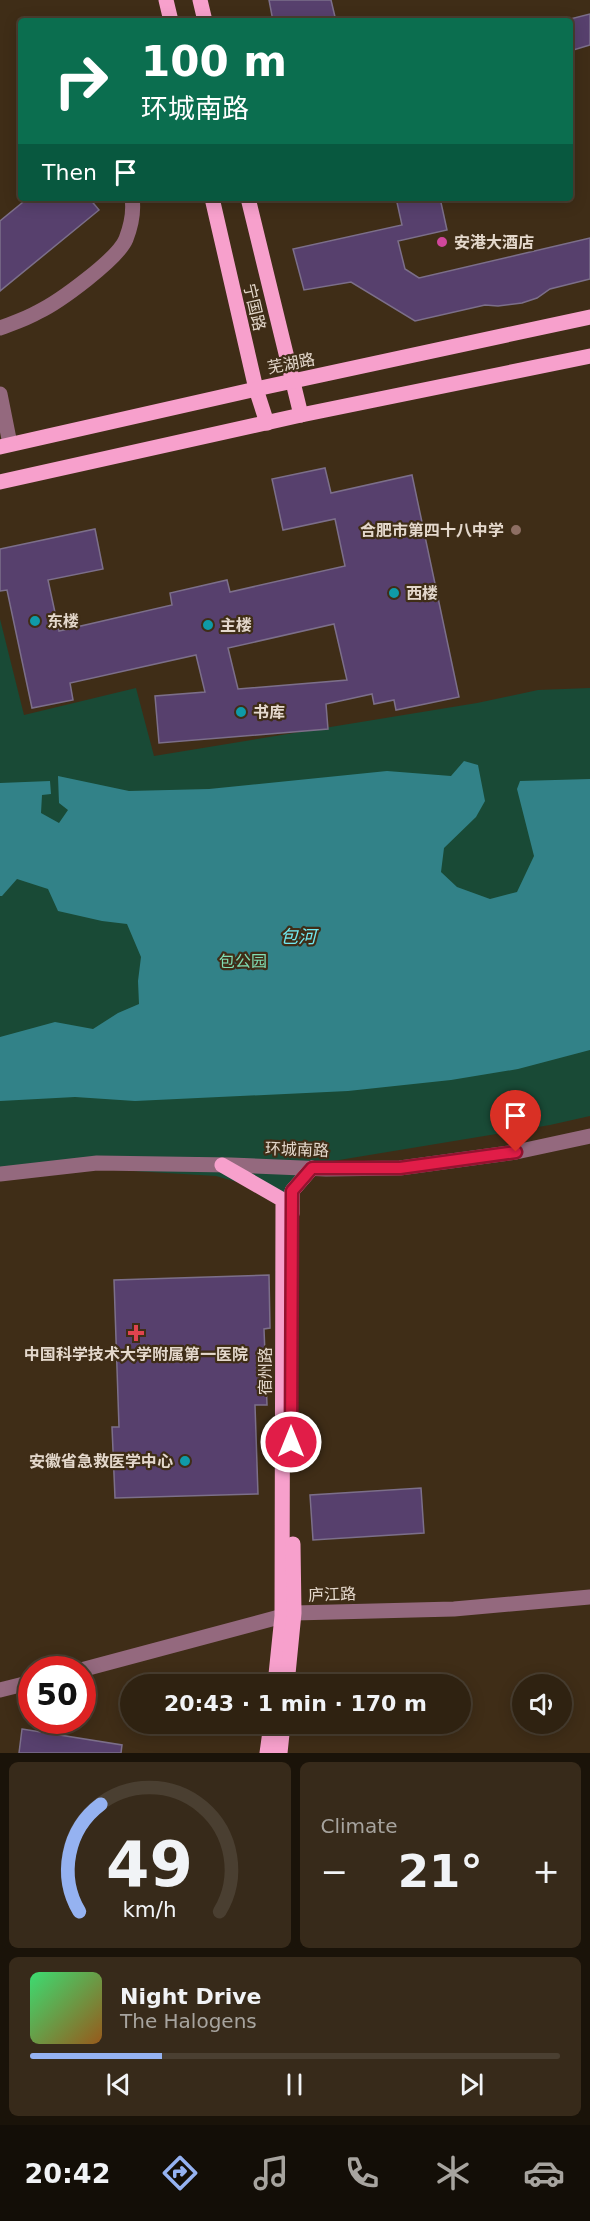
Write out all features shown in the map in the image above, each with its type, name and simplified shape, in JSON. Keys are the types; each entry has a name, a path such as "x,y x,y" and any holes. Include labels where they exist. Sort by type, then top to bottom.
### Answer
{"main road":[{"path":"166,0 170,18"},
{"path":"200,0 204,18"},
{"name":"宁国路","path":"213,201 256,389 267,423"},
{"name":"宁国路","path":"249,201 301,415"},
{"name":"芜湖路","path":"5,446 590,317"},
{"path":"0,482 301,415 590,356"},
{"name":"宿州路","path":"222,1165 283,1200 288,1615 277,1674"},
{"name":"宿州路","path":"287,1674 292,1191 312,1168"},
{"path":"267,1753 270,1734"},
{"path":"280,1753 282,1734"}],"street":[{"path":"0,328 38,312 102,267 126,241 134,209 133,201"},
{"path":"0,394 5,446"},
{"name":"环城南路","path":"0,1174 97,1163 400,1168 516,1152 590,1136"},
{"name":"庐江路","path":"96,1666 288,1615 454,1609 590,1597"},
{"path":"0,1689 18,1685"}],"green space":[{"name":"包公园","path":"0,619 24,715 136,688 154,756 477,703 538,690 590,688 590,1116 550,1125 321,1163 282,1195 216,1176 84,1168 0,1173"}],"water":[{"name":"包河","path":"464,761 478,765 485,801 476,817 444,848 441,872 457,887 490,899 517,892 534,856 517,789 520,781 590,779 590,1050 518,1069 451,1080 348,1091 135,1101 75,1097 0,1101 0,1037 55,1022 93,1029 118,1013 139,1004 138,981 141,957 127,924 58,911 48,889 17,879 0,896 0,783 50,781 51,794 42,795 41,813 59,823 68,810 59,803 58,776 129,791 209,789 387,771 451,776"}],"building":[{"path":"269,0 331,0 335,18 272,18"},
{"path":"590,14 590,45 573,50 573,18"},
{"path":"24,201 92,201 99,210 0,291 0,221"},
{"path":"397,201 441,201 447,230 398,241 405,269 419,278 590,238 590,279 550,289 537,298 522,303 485,305 415,321 351,282 304,290 293,249 402,225"},
{"path":"325,468 331,493 412,475 459,697 396,710 394,700 374,704 372,694 326,704 328,729 159,743 155,696 205,692 196,655 70,683 73,700 32,708 7,590 0,591 0,549 95,529 103,569 48,580 59,631 172,605 170,593 227,580 230,592 345,566 335,519 283,530 272,479","holes":["334,624 347,680 238,689 228,648"]},
{"path":"269,1275 270,1328 264,1329 267,1405 255,1405 258,1494 115,1498 112,1427 119,1427 114,1280"},
{"path":"421,1488 424,1533 313,1540 310,1495"},
{"path":"21,1734 53,1734 122,1745 121,1753 19,1753"}],"place":[{"name":"安港大酒店","path":"442,242"},
{"name":"合肥市第四十八中学","path":"516,530"},
{"name":"西楼","path":"394,593"},
{"name":"东楼","path":"35,621"},
{"name":"主楼","path":"208,625"},
{"name":"书库","path":"241,712"},
{"name":"中国科学技术大学附属第一医院","path":"136,1333"},
{"name":"安徽省急救医学中心","path":"185,1461"}],"route":[{"path":"291,1442 292,1191 312,1168 400,1168 516,1152"}]}
